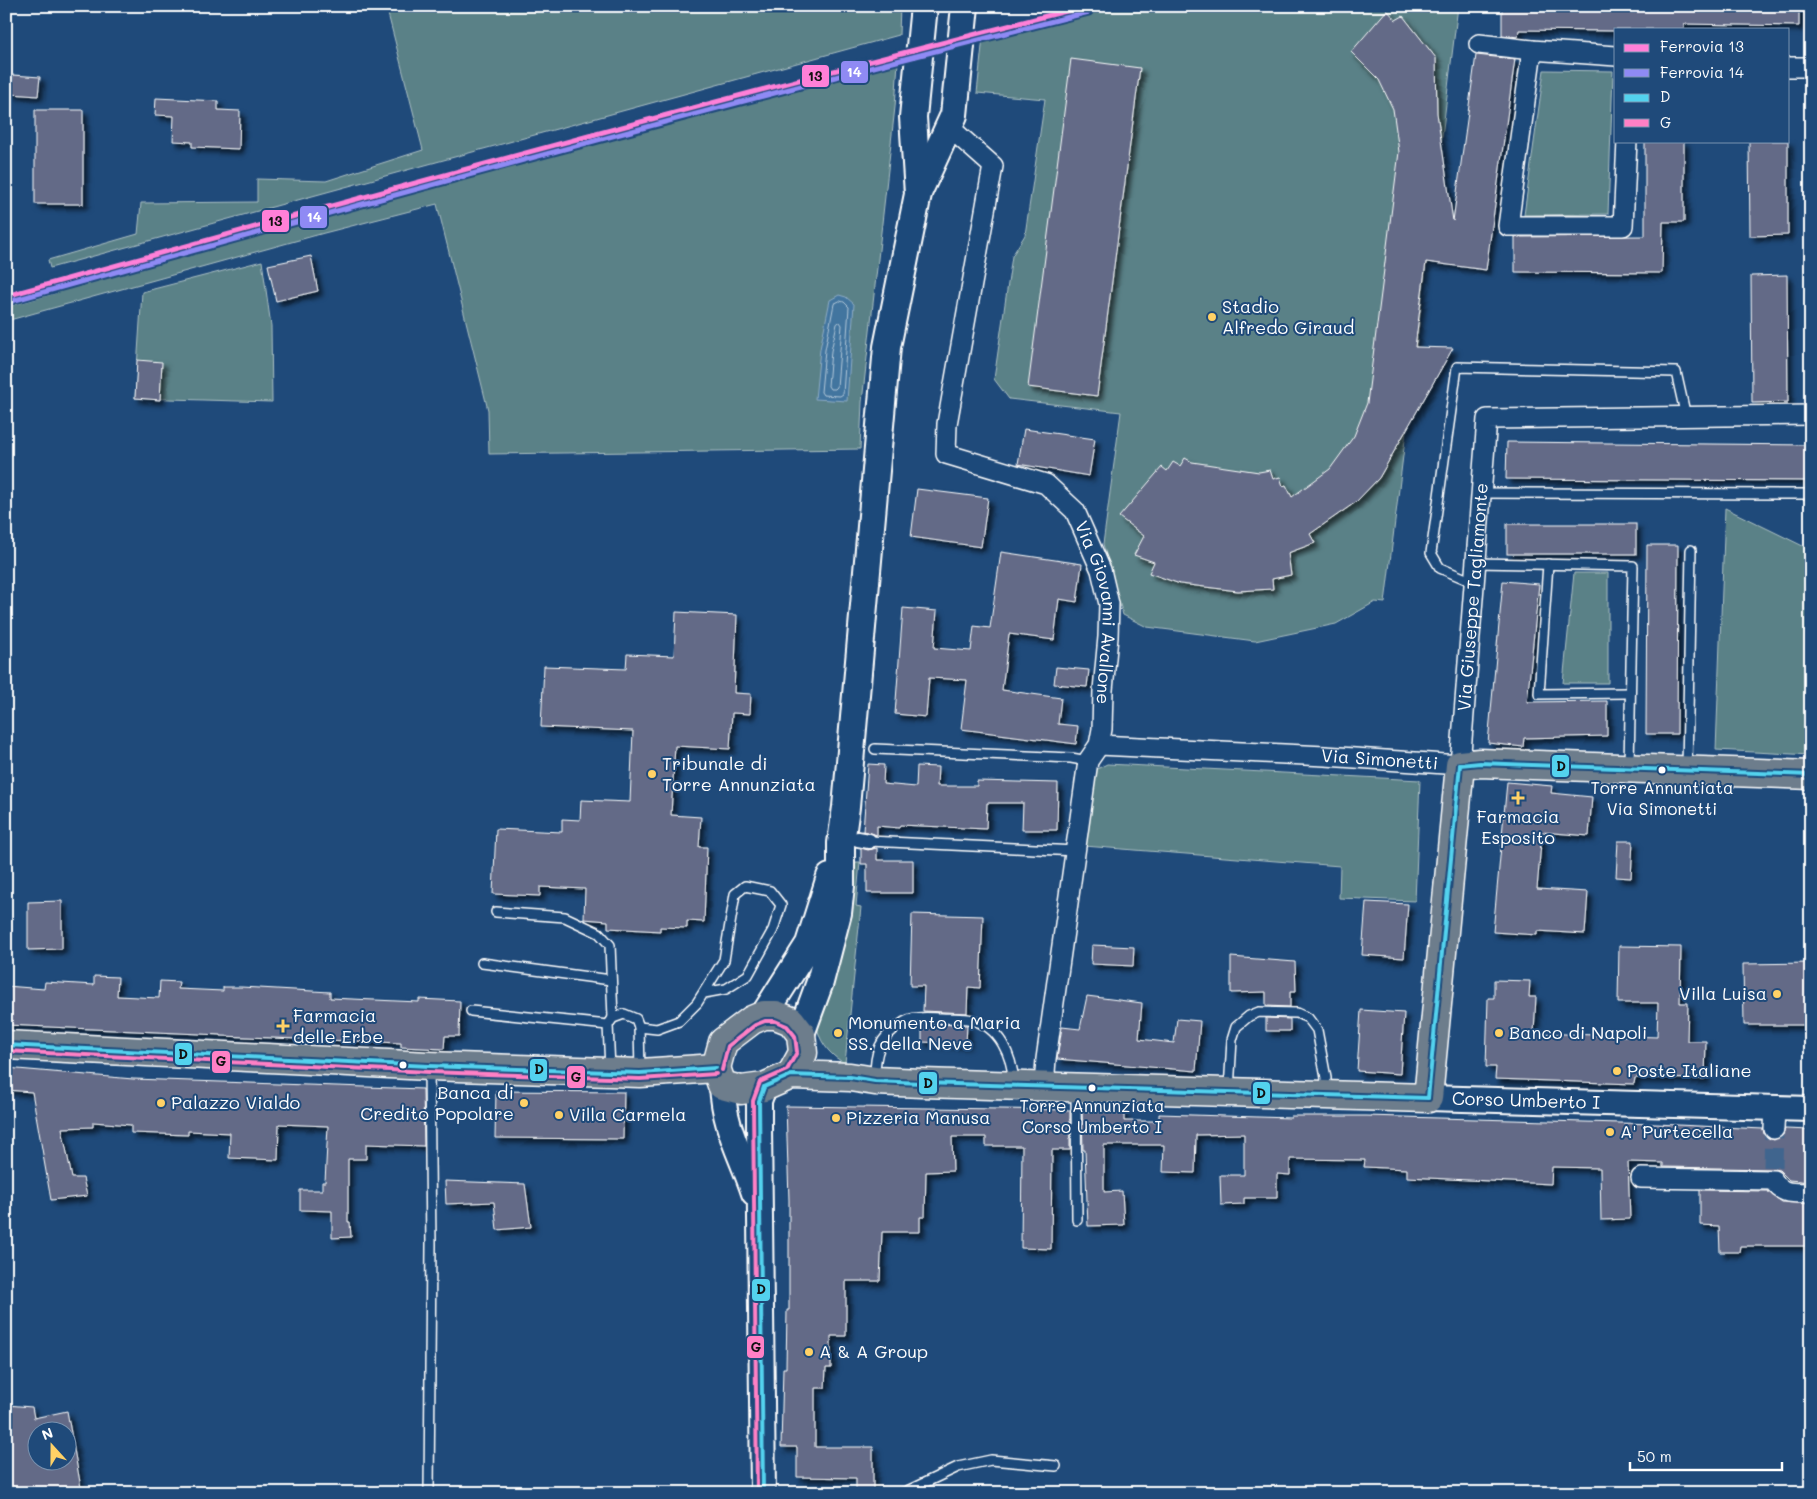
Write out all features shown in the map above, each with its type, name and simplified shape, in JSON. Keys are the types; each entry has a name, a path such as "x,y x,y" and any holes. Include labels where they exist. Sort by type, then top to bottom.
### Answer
{"main road":[{"path":"918,194 913,118 924,6"},
{"path":"798,1054 820,982 838,913 841,886 856,841 846,807 886,347 918,194 954,115 965,6"},
{"name":"Via Simonetti","path":"1460,765 1480,763 1811,775"},
{"name":"Via Giuseppe Tagliamonte","path":"1428,1098 1460,765"},
{"path":"764,1015 809,944 856,841"},
{"path":"719,1076 723,1042 752,1020 764,1015 776,1015 791,1022 798,1054"},
{"name":"Corso Umberto I","path":"6,1045 429,1066 719,1076 741,1090 764,1086 798,1054 863,1080 1428,1098"}],"street":[{"path":"1479,44 1614,56"},
{"path":"1532,50 1508,226 1623,226 1627,142"},
{"path":"1790,67 1811,67"},
{"name":"Via Giovanni Avallone","path":"949,127 993,166 946,424 946,454 1046,484 1074,510 1101,570 1109,604 1099,745 1088,761 1044,1086"},
{"name":"Via Giuseppe Tagliamonte","path":"1460,765 1487,419 1811,415"},
{"name":"Via Simonetti","path":"1099,745 1326,756 1460,765"},
{"path":"719,1076 728,1128 747,1172 759,1207"},
{"path":"763,1493 759,1100 764,1086"},
{"name":"Corso Umberto I","path":"1428,1098 1775,1118 1811,1108"},
{"path":"1641,1178 1773,1173 1778,1188 1786,1192 1811,1193"}],"lane":[{"path":"1473,582 1440,568 1431,553 1456,367 1676,372 1686,417"},
{"path":"1481,493 1811,494"},
{"path":"1687,771 1691,550"},
{"path":"1475,563 1633,566 1629,768"},
{"path":"1548,564 1539,694 1630,693"},
{"path":"875,749 1071,758 1088,761"},
{"path":"856,841 1076,851"},
{"path":"639,1027 657,1029 679,1022 698,1004 704,993 724,960 735,894 745,886 770,891 781,905 772,930 748,976 726,989 704,993"},
{"path":"496,912 566,918 599,932 610,945 612,980 610,1072"},
{"path":"482,963 612,980"},
{"path":"471,1011 611,1022 624,1014 630,1016 636,1019 639,1027 640,1073"},
{"path":"1229,1092 1232,1040 1236,1027 1249,1016 1260,1012 1296,1013 1308,1018 1318,1030 1326,1078 1325,1094"},
{"path":"863,1080 875,1062 880,1045 890,1031 904,1022 916,1018 971,1019 987,1025 1001,1040 1010,1057 1014,1085"},
{"path":"429,1066 431,1244 430,1493"},
{"path":"1076,1087 1077,1220"},
{"path":"903,1493 958,1466 991,1460 1056,1466"}],"green space":[{"path":"386,6 900,6 899,35 50,268 48,260 138,234 141,203 257,202 257,179 326,181 423,150"},
{"name":"Stadio Alfredo Giraud","path":"1119,6 1458,6 1385,603 1375,602 1336,624 1255,641 1147,627 1123,615 1103,544 1121,412 1009,399 994,379 1012,256 1025,235 1045,99 977,93 983,37"},
{"path":"898,62 895,107 862,402 860,449 489,454 488,410 437,204 324,233 6,321 6,307 56,293 54,286 433,187"},
{"path":"1544,70 1613,71 1608,214 1524,215"},
{"path":"262,261 271,326 272,402 135,398 142,292"},
{"path":"1725,508 1811,550 1811,755 1716,750"},
{"path":"1574,573 1608,573 1608,683 1563,683"},
{"path":"1107,764 1420,780 1415,901 1339,898 1340,866 1084,846 1092,778 1097,769"},
{"path":"856,862 860,862 856,906 861,907 845,1063 836,1058 825,1046 818,1031 818,1022 822,996 841,930"}],"water":[{"path":"839,295 846,297 854,304 847,401 815,399 820,349 830,300"}],"building":[{"path":"1502,6 1799,6 1799,26 1684,24 1684,28 1614,28 1614,31 1519,30 1518,37 1502,35"},
{"path":"1387,10 1396,20 1403,16 1436,58 1437,113 1453,221 1476,55 1515,59 1486,270 1426,262 1415,347 1453,348 1379,478 1356,502 1310,534 1315,543 1288,553 1291,575 1272,579 1273,589 1238,591 1180,584 1149,573 1154,562 1134,555 1144,536 1119,517 1162,467 1167,471 1173,462 1180,466 1185,458 1192,462 1259,472 1270,470 1273,479 1280,477 1283,486 1286,485 1292,497 1330,469 1354,436 1367,403 1399,152 1393,109 1379,80 1351,52"},
{"path":"1071,59 1140,68 1097,396 1028,387"},
{"path":"13,75 40,77 38,96 11,94"},
{"path":"156,98 218,101 218,110 240,111 239,149 192,147 192,142 173,141 174,116 155,115"},
{"path":"35,110 83,110 83,204 35,204"},
{"path":"1645,142 1684,142 1684,222 1663,222 1662,273 1515,272 1515,237 1645,236"},
{"path":"1749,142 1788,142 1788,235 1750,236"},
{"path":"311,256 318,291 276,301 268,265"},
{"path":"1787,275 1788,402 1752,403 1751,276"},
{"path":"137,360 162,362 160,400 135,398"},
{"path":"1024,429 1095,439 1089,476 1018,464"},
{"path":"1507,442 1811,445 1811,481 1506,479"},
{"path":"917,489 988,498 981,547 911,537"},
{"path":"1507,524 1636,524 1636,554 1507,554"},
{"path":"1647,545 1678,545 1677,734 1646,734"},
{"path":"1001,552 1082,564 1077,602 1059,599 1054,640 1009,634 1002,690 1061,698 1058,724 1078,726 1076,744 961,729 967,680 929,678 926,717 895,714 903,608 937,611 934,648 971,651 974,626 990,628"},
{"path":"1503,581 1539,584 1527,702 1607,701 1607,736 1524,738 1523,747 1488,743"},
{"name":"Tribunale di Torre Annunziata","path":"676,612 737,615 734,693 751,694 750,714 732,713 730,749 675,746 671,815 701,817 699,847 707,847 704,922 687,921 687,928 660,927 660,931 608,928 608,921 584,919 585,889 540,887 540,896 493,894 496,829 562,832 562,819 580,820 581,800 630,802 633,731 541,727 544,666 626,669 627,654 674,656"},
{"path":"1056,667 1089,670 1087,687 1054,684"},
{"path":"868,764 884,765 883,784 916,787 917,766 938,767 937,786 977,786 977,781 1058,783 1057,830 1022,830 1023,803 987,803 986,829 900,825 899,828 877,826 877,835 863,831"},
{"path":"1507,782 1552,786 1551,793 1592,797 1589,836 1542,832 1537,889 1588,892 1585,934 1537,931 1537,935 1493,932"},
{"path":"1618,841 1633,841 1631,878 1616,877"},
{"path":"861,848 868,850 877,848 877,860 913,860 913,893 867,893 867,864 861,864"},
{"path":"62,901 62,949 28,950 28,902"},
{"path":"1366,902 1408,904 1404,958 1362,955"},
{"path":"912,914 983,916 980,988 968,987 967,1013 923,1011 924,986 910,986"},
{"path":"1092,945 1134,947 1133,966 1091,964"},
{"path":"1619,946 1681,947 1680,1003 1688,1003 1687,1041 1706,1041 1705,1079 1635,1078 1634,1084 1495,1079 1496,1067 1486,1067 1488,998 1494,998 1494,980 1530,981 1529,997 1536,997 1534,1033 1657,1037 1658,1003 1618,1003"},
{"path":"1231,957 1295,962 1296,992 1290,992 1290,1007 1266,1006 1266,992 1231,993"},
{"name":"Villa Luisa","path":"1811,963 1811,1025 1744,1025 1743,964"},
{"path":"94,976 118,977 117,996 159,998 160,981 179,982 178,989 223,991 223,987 241,987 330,992 330,998 419,1002 419,999 460,1001 459,1036 445,1036 444,1049 401,1047 401,1043 6,1025 6,986 44,989 45,982 94,985"},
{"path":"1087,996 1142,1003 1139,1039 1174,1043 1177,1019 1200,1021 1196,1071 1057,1059 1062,1027 1080,1029"},
{"path":"1361,1010 1404,1013 1400,1074 1357,1071"},
{"path":"1266,1018 1290,1019 1290,1031 1266,1031"},
{"path":"922,1024 967,1025 966,1044 922,1042"},
{"path":"6,1068 133,1079 423,1089 424,1146 366,1144 366,1159 348,1159 348,1222 350,1222 351,1237 332,1238 332,1211 300,1210 300,1190 322,1190 322,1182 325,1182 328,1126 279,1124 278,1160 229,1158 230,1133 188,1131 188,1135 131,1133 131,1125 93,1122 93,1127 62,1128 72,1178 83,1178 87,1196 51,1200 32,1092 6,1090"},
{"name":"Villa Carmela","path":"496,1091 624,1092 623,1139 495,1138"},
{"path":"786,1106 1070,1110 1070,1150 1052,1150 1051,1249 1021,1248 1022,1146 986,1146 986,1137 952,1137 953,1171 926,1172 925,1217 920,1217 920,1232 882,1232 880,1281 846,1281 846,1336 831,1336 831,1368 826,1368 825,1388 815,1388 815,1447 873,1447 873,1493 856,1493 856,1478 797,1477 797,1447 781,1447 783,1368 786,1368 787,1310 789,1310 789,1200"},
{"path":"1082,1111 1124,1112 1124,1121 1159,1121 1159,1114 1291,1118 1291,1116 1366,1116 1656,1124 1763,1129 1764,1134 1768,1138 1774,1140 1783,1135 1785,1129 1811,1130 1811,1182 1789,1180 1779,1170 1773,1169 1663,1167 1663,1163 1628,1162 1630,1219 1601,1220 1600,1168 1552,1167 1551,1184 1407,1177 1407,1169 1364,1167 1365,1160 1290,1159 1290,1175 1277,1174 1277,1198 1244,1198 1244,1204 1221,1205 1220,1175 1244,1175 1244,1134 1196,1135 1195,1173 1163,1172 1164,1145 1104,1145 1104,1192 1122,1191 1124,1225 1088,1226"},
{"path":"445,1181 525,1184 531,1227 497,1230 494,1202 446,1204"},
{"path":"1700,1190 1767,1191 1782,1202 1811,1204 1811,1246 1740,1246 1739,1252 1720,1252 1719,1226 1700,1225"},
{"path":"6,1405 32,1407 34,1418 67,1411 69,1422 28,1422 28,1472 78,1471 82,1493 6,1493"}],"tunnel":[{"path":"1773,1167 1774,1129"}],"rail line":[{"name":"13","path":"6,296 545,148 1086,6"},
{"name":"14","path":"8,302 547,154 1089,12"}],"transit line":[{"name":"D","path":"1460,765 1480,763 1811,775"},
{"name":"D","path":"1428,1098 1460,765"},
{"name":"G","path":"722,1070 728,1046 755,1025 765,1021 775,1021 787,1026 795,1036 797,1052 787,1070 760,1082 753,1101 757,1493"},
{"name":"D","path":"6,1045 429,1066 640,1073 716,1068"},
{"name":"G","path":"6,1051 429,1072 640,1079 716,1074"},
{"name":"D","path":"764,1087 791,1075 850,1077 875,1081 922,1083 1428,1098"},
{"name":"D","path":"763,1493 759,1101 764,1087"}],"place":[{"name":"Stadio Alfredo Giraud","path":"1212,317"},
{"name":"Torre Annuntiata Via Simonetti","path":"1662,770"},
{"name":"Tribunale di Torre Annunziata","path":"652,774"},
{"name":"Farmacia Esposito","path":"1518,798"},
{"name":"Villa Luisa","path":"1777,994"},
{"name":"Farmacia delle Erbe","path":"283,1026"},
{"name":"Monumento a Maria SS. della Neve","path":"838,1033"},
{"name":"Banco di Napoli","path":"1499,1033"},
{"name":"Poste Italiane","path":"1617,1071"},
{"name":"Torre Annunziata Corso Umberto I","path":"1092,1088"},
{"name":"Palazzo Vialdo","path":"161,1103"},
{"name":"Banca di Credito Popolare","path":"524,1103"},
{"name":"Villa Carmela","path":"559,1115"},
{"name":"Pizzeria Manusa","path":"836,1118"},
{"name":"A' Purtecella","path":"1610,1132"},
{"name":"A & A Group","path":"809,1352"}]}
